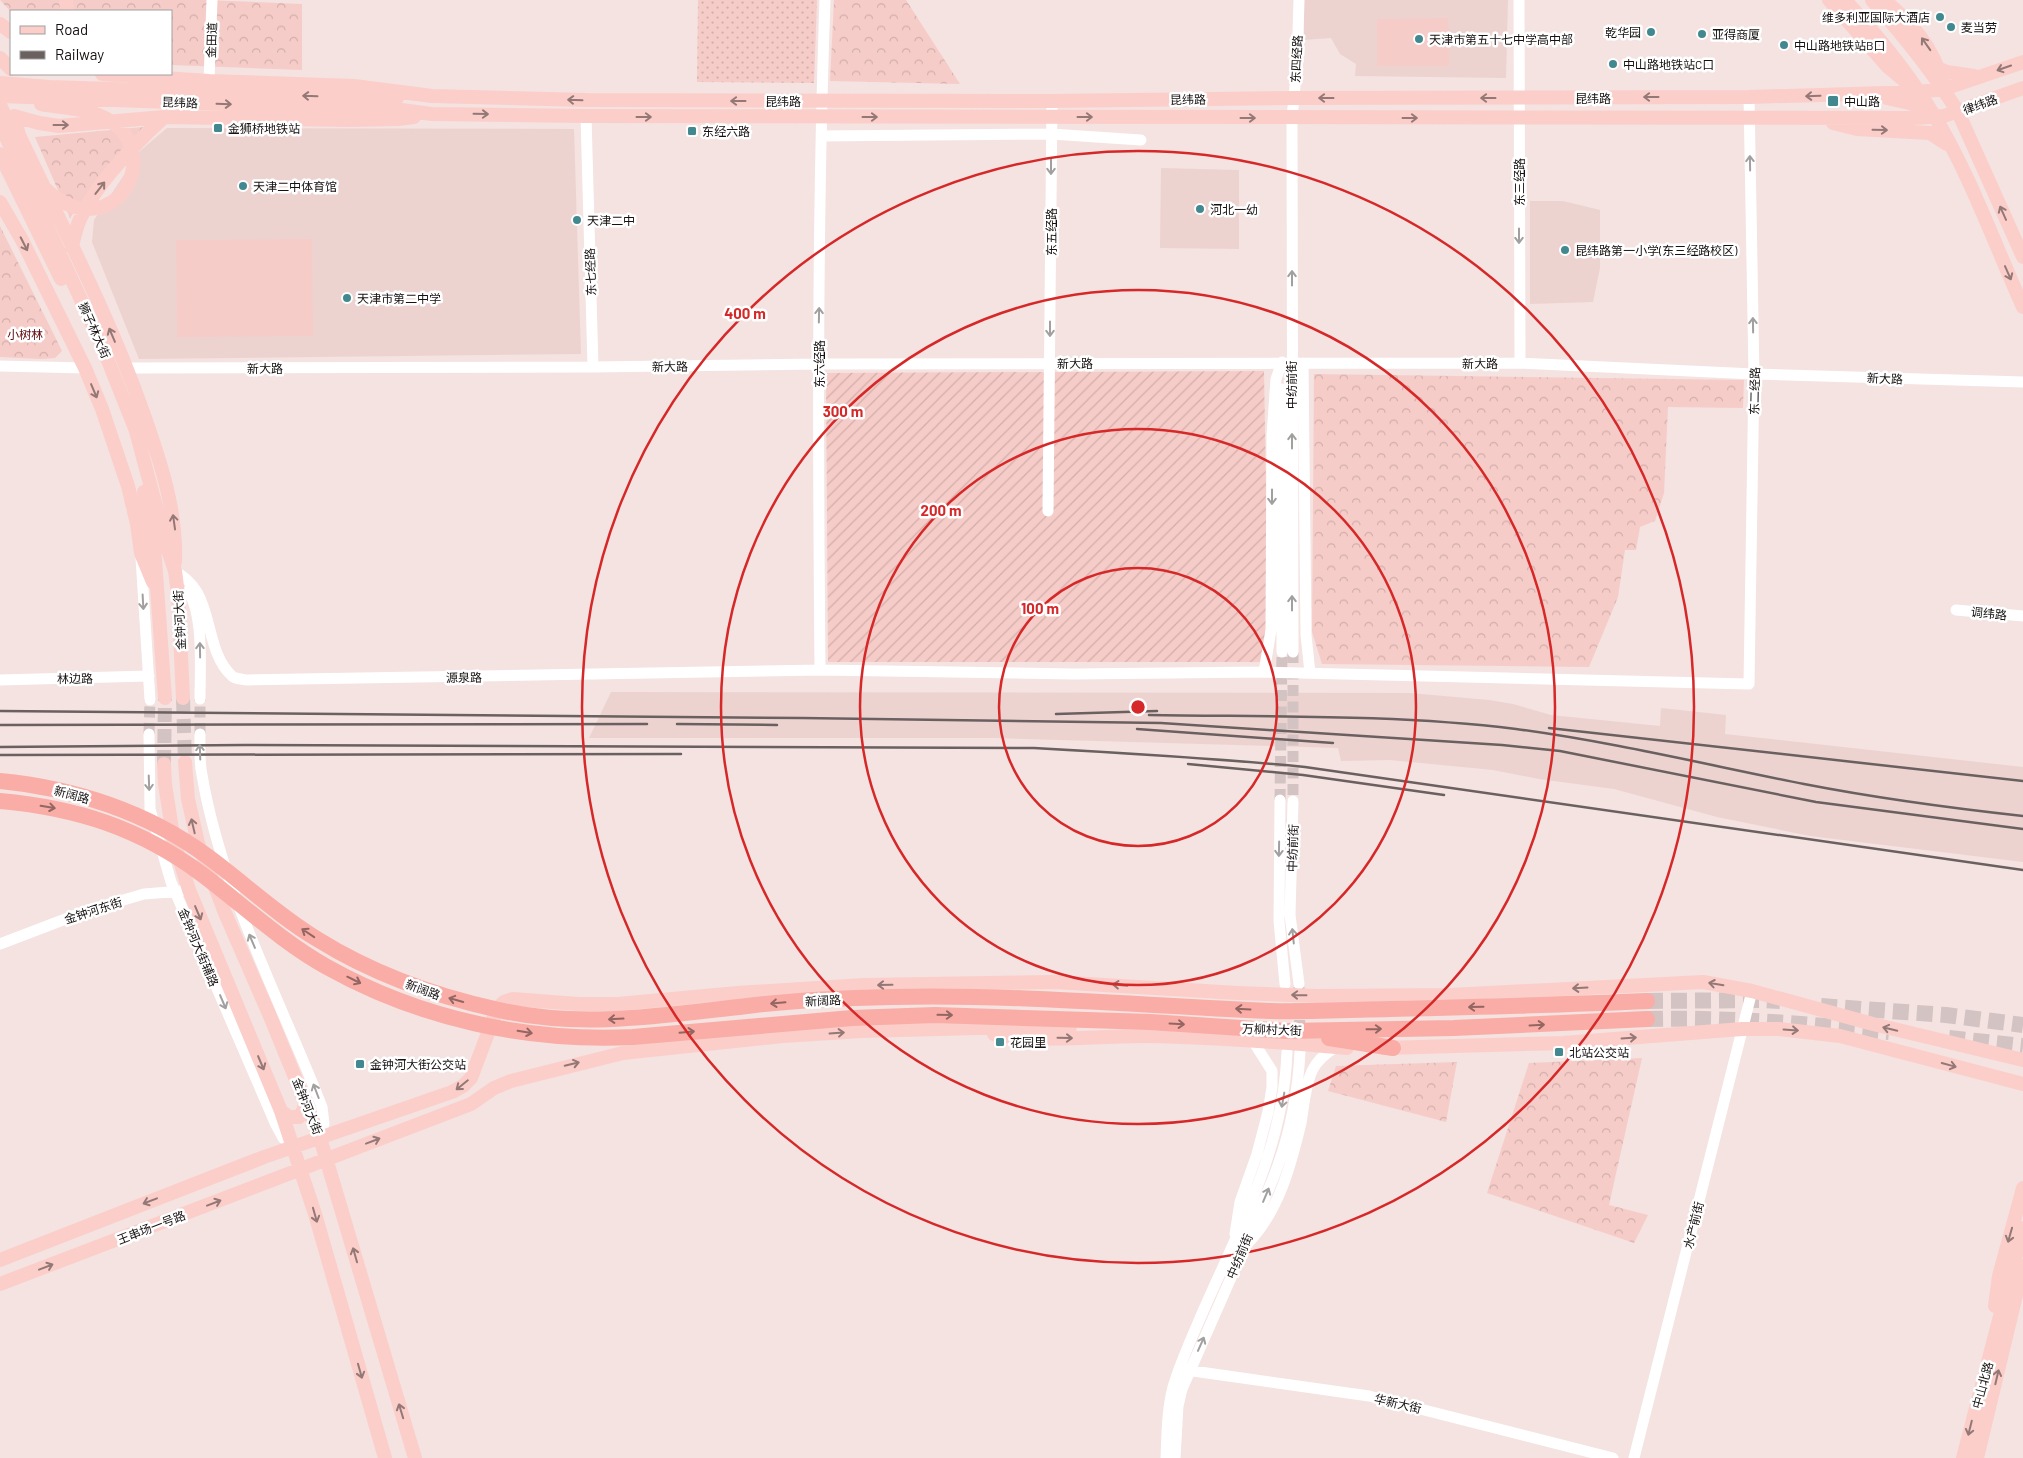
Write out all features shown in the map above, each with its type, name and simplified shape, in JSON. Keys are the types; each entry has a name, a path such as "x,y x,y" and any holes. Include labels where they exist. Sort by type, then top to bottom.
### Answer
{"highway":[{"name":"新阔路","path":"0,781 64,790 127,811 161,827 208,857 291,922 316,938 363,965 455,1000 507,1012 559,1018 608,1020 658,1017 803,1001 896,997"},
{"name":"新阔路","path":"0,800 59,808 92,816 136,835 201,874 291,944 328,967 379,992 431,1012 483,1026 535,1034 598,1039 896,1016"},
{"name":"万柳村大街","path":"896,997 977,997 1292,1010 1528,1006 1647,1000"},
{"name":"万柳村大街","path":"896,1016 955,1015 1150,1022 1287,1031 1454,1028 1647,1019"},
{"path":"1287,1031 1393,1048"}],"main road":[{"path":"1829,0 1876,54 1919,92"},
{"path":"1845,0 1886,46 1914,73 1943,91 1970,100 1997,97"},
{"path":"1872,0 1921,59 1958,112 2023,257"},
{"path":"1884,0 1916,31 1932,52 1943,91"},
{"path":"1862,94 1886,87 1891,84 1897,74 1893,59 1886,46"},
{"path":"1886,46 1937,115 1951,150 1975,197 2023,307"},
{"path":"0,57 10,68"},
{"path":"1921,59 1938,69 1956,74 1985,75"},
{"name":"律纬路","path":"1943,91 2023,62"},
{"path":"14,75 17,82 18,95 14,116 19,135 127,368 157,451 172,511 176,539 174,570"},
{"path":"117,75 209,81 354,86 432,96"},
{"name":"昆纬路","path":"0,83 359,104"},
{"name":"律纬路","path":"1937,115 1958,112 2023,88"},
{"name":"昆纬路","path":"432,96 586,100 1052,101 1294,98 1749,97 1943,91"},
{"path":"1862,94 1909,103 1937,115 1961,131 1979,158"},
{"path":"359,104 432,96"},
{"path":"0,124 24,156 39,181 51,195 68,205 83,210 106,206 119,197 130,181 134,163 128,140 116,125 104,117 90,112 3,99 24,156"},
{"name":"昆纬路","path":"3,99 359,104"},
{"path":"359,104 432,114"},
{"path":"14,116 39,124 58,126 164,117 349,120 398,119 432,114"},
{"name":"昆纬路","path":"432,114 1292,118 1816,118 1937,115"},
{"path":"0,132 14,116"},
{"path":"72,247 81,216 97,191 141,138 164,117"},
{"path":"1816,118 1857,129 1930,133 1945,142 1951,150"},
{"name":"狮子林大街","path":"0,124 101,342 119,386 136,431 160,545"},
{"name":"狮子林大街","path":"0,154 94,349 120,410 160,545"},
{"path":"0,202 22,240 85,368 102,410 128,486 137,524 141,553 157,593"},
{"name":"金钟河大街","path":"160,545 174,570 178,594 183,698"},
{"name":"金钟河大街","path":"160,545 157,593 165,698"},
{"name":"金钟河大街","path":"185,762 188,799 198,843 225,913 320,1138 415,1458"},
{"path":"164,764 165,784 182,891 281,1111 294,1146 385,1458"},
{"path":"986,984 1054,982 1281,995 1450,995 1703,982 1752,991 1872,1024 2023,1060"},
{"path":"986,984 1088,995 1111,1002"},
{"name":"王串场一号路","path":"0,1260 294,1146 452,1092 464,1086 476,1068 496,1010 504,1002 513,999 578,1004 618,1004 737,993 854,986 986,984"},
{"path":"1292,1010 1401,995"},
{"path":"964,1029 1094,1027 1150,1022"},
{"path":"964,1029 1003,1036 1032,1038 1083,1039 1144,1036 1254,1041 1362,1049 1563,1043 1742,1029 1788,1029 1840,1036 2023,1084"},
{"name":"王串场一号路","path":"0,1284 471,1104 494,1088 542,1072 622,1053 783,1036 862,1031 964,1029"},
{"path":"281,1111 289,1117 296,1118 303,1111 306,1101"},
{"path":"1999,1341 1996,1299 1999,1276 2023,1188"},
{"path":"2006,1314 2023,1228"},
{"path":"2006,1314 2023,1266"},
{"path":"1999,1341 2023,1298"},
{"name":"中山北路","path":"1963,1458 2006,1314"},
{"name":"中山北路","path":"1976,1458 1999,1341"}],"street":[{"name":"金田道","path":"209,81 212,0"},
{"name":"东六经路","path":"820,670 818,364 821,101 825,0"},
{"name":"东四经路","path":"1292,118 1299,0"},
{"name":"东三经路","path":"1519,0 1520,363"},
{"name":"东二经路","path":"1749,97 1754,374 1749,684"},
{"name":"东五经路","path":"1048,511 1052,101"},
{"name":"东七经路","path":"586,116 593,367"},
{"name":"中纺前街","path":"1292,118 1292,363"},
{"path":"821,136 1051,134 1141,140"},
{"path":"1287,652 1292,363"},
{"path":"1264,672 1271,630 1272,435 1276,378 1292,363"},
{"path":"1292,363 1306,635 1310,673"},
{"name":"新大路","path":"127,368 593,367 818,364 1520,363 1754,374 2023,382"},
{"path":"0,366 85,368"},
{"path":"141,553 150,700"},
{"path":"174,570 192,596 199,627 200,699"},
{"name":"源泉路","path":"174,570 187,579 198,593 214,644 223,665 233,677 246,680 820,670 1074,674 1264,672 1749,684"},
{"name":"调纬路","path":"1956,610 2023,616"},
{"name":"林边路","path":"0,680 149,676"},
{"name":"金钟河大街辅路","path":"149,734 150,809 276,1125 283,1138 294,1146"},
{"path":"200,734 201,774 216,841 245,926 322,1107 324,1124 320,1138"},
{"path":"1280,800 1279,921 1285,984"},
{"name":"中纺前街","path":"1293,801 1290,915 1299,984"},
{"name":"金钟河东街","path":"0,944 89,910 144,894 182,891"},
{"name":"水产前街","path":"1634,1458 1752,991"},
{"path":"1234,1240 1240,1202 1257,1154 1268,1112 1272,1087 1272,1071 1254,1041"},
{"path":"1245,1246 1262,1229 1288,1172 1312,1070 1322,1056 1336,1047"},
{"path":"1166,1458 1170,1403 1234,1240 1262,1176 1274,1140 1283,1101 1287,1052"},
{"name":"中纺前街","path":"1175,1458 1178,1406 1184,1370 1245,1246 1278,1166 1286,1142 1297,1090 1300,1052"},
{"name":"华新大街","path":"1184,1370 1369,1396 1613,1458"}],"shaded area":[{"name":"天津市第五十七中学高中部","path":"1304,0 1508,0 1506,78 1355,76 1356,64 1340,54 1331,38 1304,40"},
{"name":"天津市第二中学","path":"167,128 574,129 581,354 139,359 92,242 94,220 140,151"},
{"name":"河北一幼","path":"1161,168 1239,170 1239,249 1160,248"},
{"name":"昆纬路第一小学(东三经路校区)","path":"1530,201 1563,201 1600,210 1600,268 1593,302 1530,304"},
{"path":"611,692 1410,693 1489,700 1513,704 1551,715 1660,726 1661,708 1726,715 1725,734 2023,767 2023,862 1810,836 1717,817 1614,789 1539,779 1493,770 1390,760 1341,761 1338,748 994,738 589,738"}],"green space":[{"path":"0,0 206,0 302,4 302,70 172,65 172,10 10,11"},
{"path":"698,0 817,0 814,83 697,82"},
{"path":"834,0 906,0 960,84 830,81"},
{"path":"1448,18 1449,66 1377,66 1377,19"},
{"path":"143,127 103,173 70,218 35,137"},
{"name":"小树林","path":"0,226 62,351 55,358 0,357"},
{"path":"312,239 313,336 177,337 176,240"},
{"path":"1264,371 1269,662 828,662 826,373"},
{"path":"1314,374 1744,380 1743,408 1668,407 1664,493 1655,521 1640,527 1636,550 1625,550 1618,597 1589,667 1322,664 1312,632"},
{"path":"1642,1058 1609,1205 1648,1215 1634,1243 1487,1193 1529,1063"},
{"path":"1457,1062 1446,1122 1328,1091 1336,1066"}],"tunnel":[{"path":"1280,800 1282,652"},
{"path":"1293,652 1293,801"},
{"path":"164,764 165,698"},
{"path":"183,698 185,762"},
{"path":"200,699 200,734"},
{"path":"149,734 150,700"},
{"path":"1299,987 1300,1038"},
{"path":"1647,1001 1780,1001"},
{"path":"1821,1006 1946,1015 2023,1025"},
{"path":"1647,1019 1739,1020 1889,1032"},
{"path":"1949,1038 2023,1046"}],"railway":[{"path":"0,711 1161,723 1502,745 1560,751 1816,802 2023,829"},
{"path":"1056,714 1157,711"},
{"path":"1149,715 1379,719 1470,724 1516,729 1624,747 1858,794 2023,816"},
{"path":"0,725 647,724"},
{"path":"677,724 777,725"},
{"path":"1549,728 2023,781"},
{"path":"1137,729 1333,743"},
{"path":"0,747 244,745 1034,748 1135,754 1305,767 2023,870"},
{"path":"0,755 681,754"},
{"path":"1188,764 1303,775 1444,795"}],"place":[{"name":"维多利亚国际大酒店","path":"1940,17"},
{"name":"麦当劳","path":"1951,27"},
{"name":"乾华园","path":"1651,32"},
{"name":"亚得商厦","path":"1702,34"},
{"name":"天津市第五十七中学高中部","path":"1419,39"},
{"name":"中山路地铁站B口","path":"1784,45"},
{"name":"中山路地铁站C口","path":"1613,64"},
{"name":"中山路","path":"1833,101"},
{"name":"金狮桥地铁站","path":"218,128"},
{"name":"东经六路","path":"692,131"},
{"name":"天津二中体育馆","path":"243,186"},
{"name":"河北一幼","path":"1200,209"},
{"name":"天津二中","path":"577,220"},
{"name":"昆纬路第一小学(东三经路校区)","path":"1565,250"},
{"name":"天津市第二中学","path":"347,298"},
{"name":"花园里","path":"1000,1042"},
{"name":"北站公交站","path":"1559,1052"},
{"name":"金钟河大街公交站","path":"360,1064"}]}
